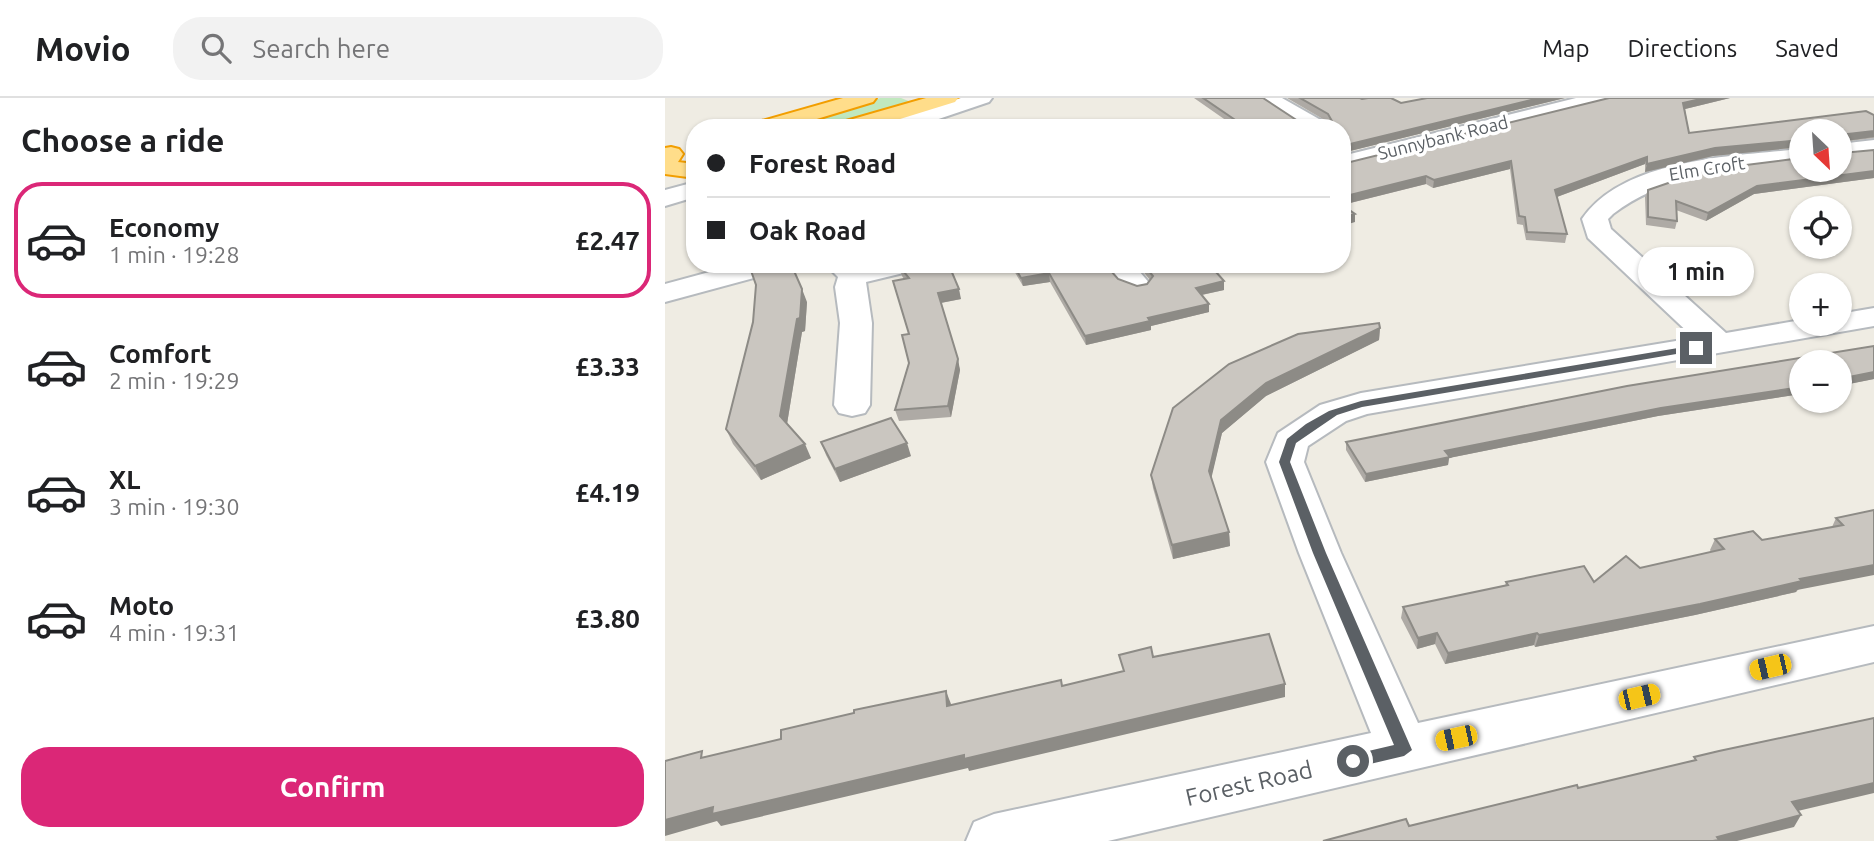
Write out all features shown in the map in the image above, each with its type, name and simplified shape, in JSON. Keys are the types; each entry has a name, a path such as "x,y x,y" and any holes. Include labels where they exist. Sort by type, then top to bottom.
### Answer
{"highway":[{"path":"794,119 866,98"},
{"path":"877,119 948,98"},
{"path":"686,150 668,155 666,162 669,168 686,171"},
{"path":"665,183 686,176"}],"street":[{"path":"917,119 982,98"},
{"path":"1268,98 1303,119"},
{"name":"Sunnybank Road","path":"1351,161 1601,98"},
{"path":"1351,147 1367,157"},
{"path":"1852,150 1874,147"},
{"name":"Elm Croft","path":"1719,344 1598,232 1595,219 1601,209 1659,176 1695,168 1789,157"},
{"path":"665,198 686,192"},
{"path":"665,293 739,273"},
{"path":"847,273 856,323 852,405"},
{"path":"1852,321 1874,317"},
{"path":"1404,750 1320,553 1285,462 1291,441 1333,413 1361,404 1789,332"},
{"name":"Forest Road","path":"994,841 1874,643"}],"green space":[{"path":"880,98 901,98 916,104 864,119 806,119"}],"building":[{"path":"1203,98 1263,98 1295,119 1234,119"},
{"path":"1300,98 1391,98 1401,103 1427,98 1539,98 1351,144 1351,119 1331,119 1328,114"},
{"path":"1609,98 1705,98 1683,103 1689,133 1789,121 1789,141 1715,148 1647,164 1647,157 1555,190 1567,234 1527,232 1525,217 1519,216 1511,161 1434,180 1426,176 1351,195 1351,162"},
{"path":"1866,111 1874,115 1874,131 1852,134 1852,119 1802,119"},
{"path":"1874,150 1874,171 1852,174 1852,152"},
{"path":"1789,160 1789,182 1757,186 1708,213 1676,201 1677,221 1648,217 1648,190 1706,170"},
{"path":"752,273 795,273 802,289 800,318 797,319 780,416 805,444 755,466 726,429 753,322 756,285"},
{"path":"905,273 952,273 959,289 938,293 958,359 948,406 895,410 909,363 902,335 909,334 893,281 909,278"},
{"path":"1018,273 1049,273 1021,278"},
{"path":"1049,273 1113,273 1118,279 1137,286 1147,284 1153,276 1150,273 1217,273 1224,281 1196,288 1209,304 1085,336"},
{"path":"1379,323 1380,328 1266,383 1221,420 1209,471 1229,532 1172,545 1151,475 1173,408 1229,364 1298,334"},
{"path":"1874,346 1874,372 1852,376 1852,350 1849,350"},
{"path":"1789,360 1789,389 1661,408 1445,451 1450,457 1366,474 1346,442 1627,386"},
{"path":"891,418 907,443 835,469 821,442"},
{"path":"1874,510 1874,565 1800,579 1802,581 1700,604 1539,635 1537,633 1448,653 1437,633 1418,638 1403,607 1584,566 1594,582 1626,556 1640,568 1724,549 1715,539 1753,531 1762,540 1843,525 1836,518"},
{"path":"1269,634 1285,684 964,759 964,755 712,814 713,807 665,820 665,761 702,751 701,758 781,739 781,730 854,713 854,710 946,691 947,706 1061,680 1062,686 1124,671 1119,655 1151,647 1153,657"},
{"path":"1874,718 1874,783 1792,802 1801,815 1717,837 1719,840 1323,841 1406,819 1409,826 1577,785 1578,788 1696,760 1694,757 1719,751"}],"route":[{"path":"1353,761 1404,750 1320,553 1285,462 1291,441 1333,413 1361,404 1696,348"}]}
